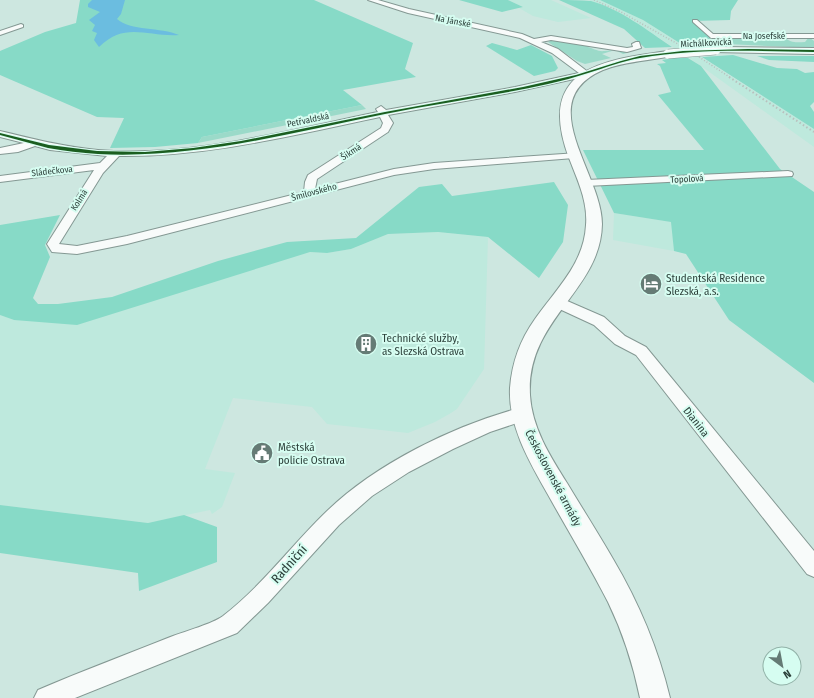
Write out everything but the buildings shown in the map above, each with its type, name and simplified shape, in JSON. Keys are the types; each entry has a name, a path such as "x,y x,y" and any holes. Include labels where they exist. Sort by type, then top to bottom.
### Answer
{"street":[{"name":"Na Jánské","path":"371,0 420,14 510,32 535,41 560,54 585,74"},
{"path":"0,33 21,26 7,22"},
{"name":"Na Josefské","path":"695,22 711,36 814,36"},
{"name":"Na Josefské","path":"804,28 814,36"},
{"name":"Na Jánské","path":"535,41 551,38 627,50 637,48 636,44"},
{"name":"Michálkovická","path":"601,67 629,59 716,50 814,51"},
{"name":"Československé armády","path":"601,67 585,74 570,92 564,108 564,120 574,155 586,183 594,212 592,240 583,265 537,331 526,354 521,386 523,414 527,429 542,460 635,628 648,664 655,698"},
{"name":"Petřvaldská","path":"382,111 529,86 585,74"},
{"name":"Petřvaldská","path":"0,152 18,149 32,144 116,153 158,154 203,149 382,111 563,76 585,74"},
{"path":"529,86 557,85 564,87 570,92"},
{"name":"Šikmá","path":"309,194 312,177 385,130 388,123 382,111"},
{"path":"0,134 32,144"},
{"name":"Kolmá","path":"58,250 54,247 55,239 88,186 116,153"},
{"name":"Šmilovského","path":"58,250 77,250 121,242 381,175 434,166 574,155"},
{"name":"Sládečkova","path":"0,178 104,166"},
{"name":"Topolová","path":"586,183 788,174"},
{"name":"Dianina","path":"558,302 599,322 620,340 641,351 814,567"},
{"name":"Radniční","path":"46,698 229,625 250,607 297,554 363,491 394,471 444,445 497,420 523,414"}],"shaded area":[{"path":"508,0 551,0 591,18 558,22 533,16 519,8 523,7"},
{"path":"589,0 600,0 643,20 814,129 814,147 701,66 634,21"},
{"path":"711,37 785,37 792,42 805,42 809,37 814,41 814,48 704,43 699,40"},
{"path":"552,40 589,45 588,47 600,51 614,50 602,54 611,58 585,64 577,61 548,42"},
{"path":"615,50 624,51 627,53 623,54"},
{"path":"362,105 366,109 198,143 202,137"},
{"path":"614,213 672,222 674,251 613,240"},
{"path":"438,232 488,237 484,369 457,409 451,413 435,422 408,433 327,424 312,407 233,398 205,469 235,473 222,507 212,514 210,510 148,523 0,505 0,315 14,320 310,252 327,253 351,249 388,234"}],"green space":[{"path":"80,0 314,0 413,43 405,69 416,77 343,90 362,105 202,137 198,143 155,147 110,148 124,118 97,117 0,75 0,51 45,32 76,23"},
{"path":"459,0 508,0 523,7 502,12"},
{"path":"559,0 591,1 612,9 672,47 645,48 624,29"},
{"path":"600,0 738,0 731,11 730,20 693,21 711,37 700,40 709,45 686,47 643,20"},
{"path":"492,43 517,50 531,45 552,56 558,68 555,71 534,76 486,46"},
{"path":"733,55 777,68 797,69 805,73 814,72 814,102 810,106 814,112 814,129 702,57"},
{"path":"757,56 814,56 814,62 769,60"},
{"path":"688,58 701,66 780,169 814,192 814,383 729,320 686,254 674,251 671,222 614,213 583,150 704,150 658,95 671,92 660,66 657,64 666,63 662,60"},
{"path":"554,182 568,205 563,242 539,278 488,237 438,232 388,234 351,249 327,253 310,252 77,325 14,320 0,315 0,225 60,215 45,245 50,257 33,298 38,304 58,304 112,297 218,261 287,242 356,238 419,187 442,184 452,196"},
{"path":"0,505 148,523 184,515 217,527 217,562 139,591 138,573 0,553"}],"water":[{"path":"92,0 125,0 121,14 117,19 123,23 179,35 127,32 118,34 99,47 94,40 97,33 92,31 95,25 89,20 100,12 88,7 88,4"}],"railway":[{"path":"594,0 621,12 683,47"},
{"path":"699,57 731,78"},
{"path":"729,77 814,132"}],"cycle path":[{"path":"0,134 49,147 97,153 145,153 193,149 241,142 385,113 523,88 577,76 640,57 705,51 814,51"}],"place":[{"name":"Studentská Residence Slezská, a.s.","path":"651,284"},
{"name":"Technické služby, as Slezská Ostrava","path":"366,344"},
{"name":"Městská policie Ostrava","path":"262,453"}]}
